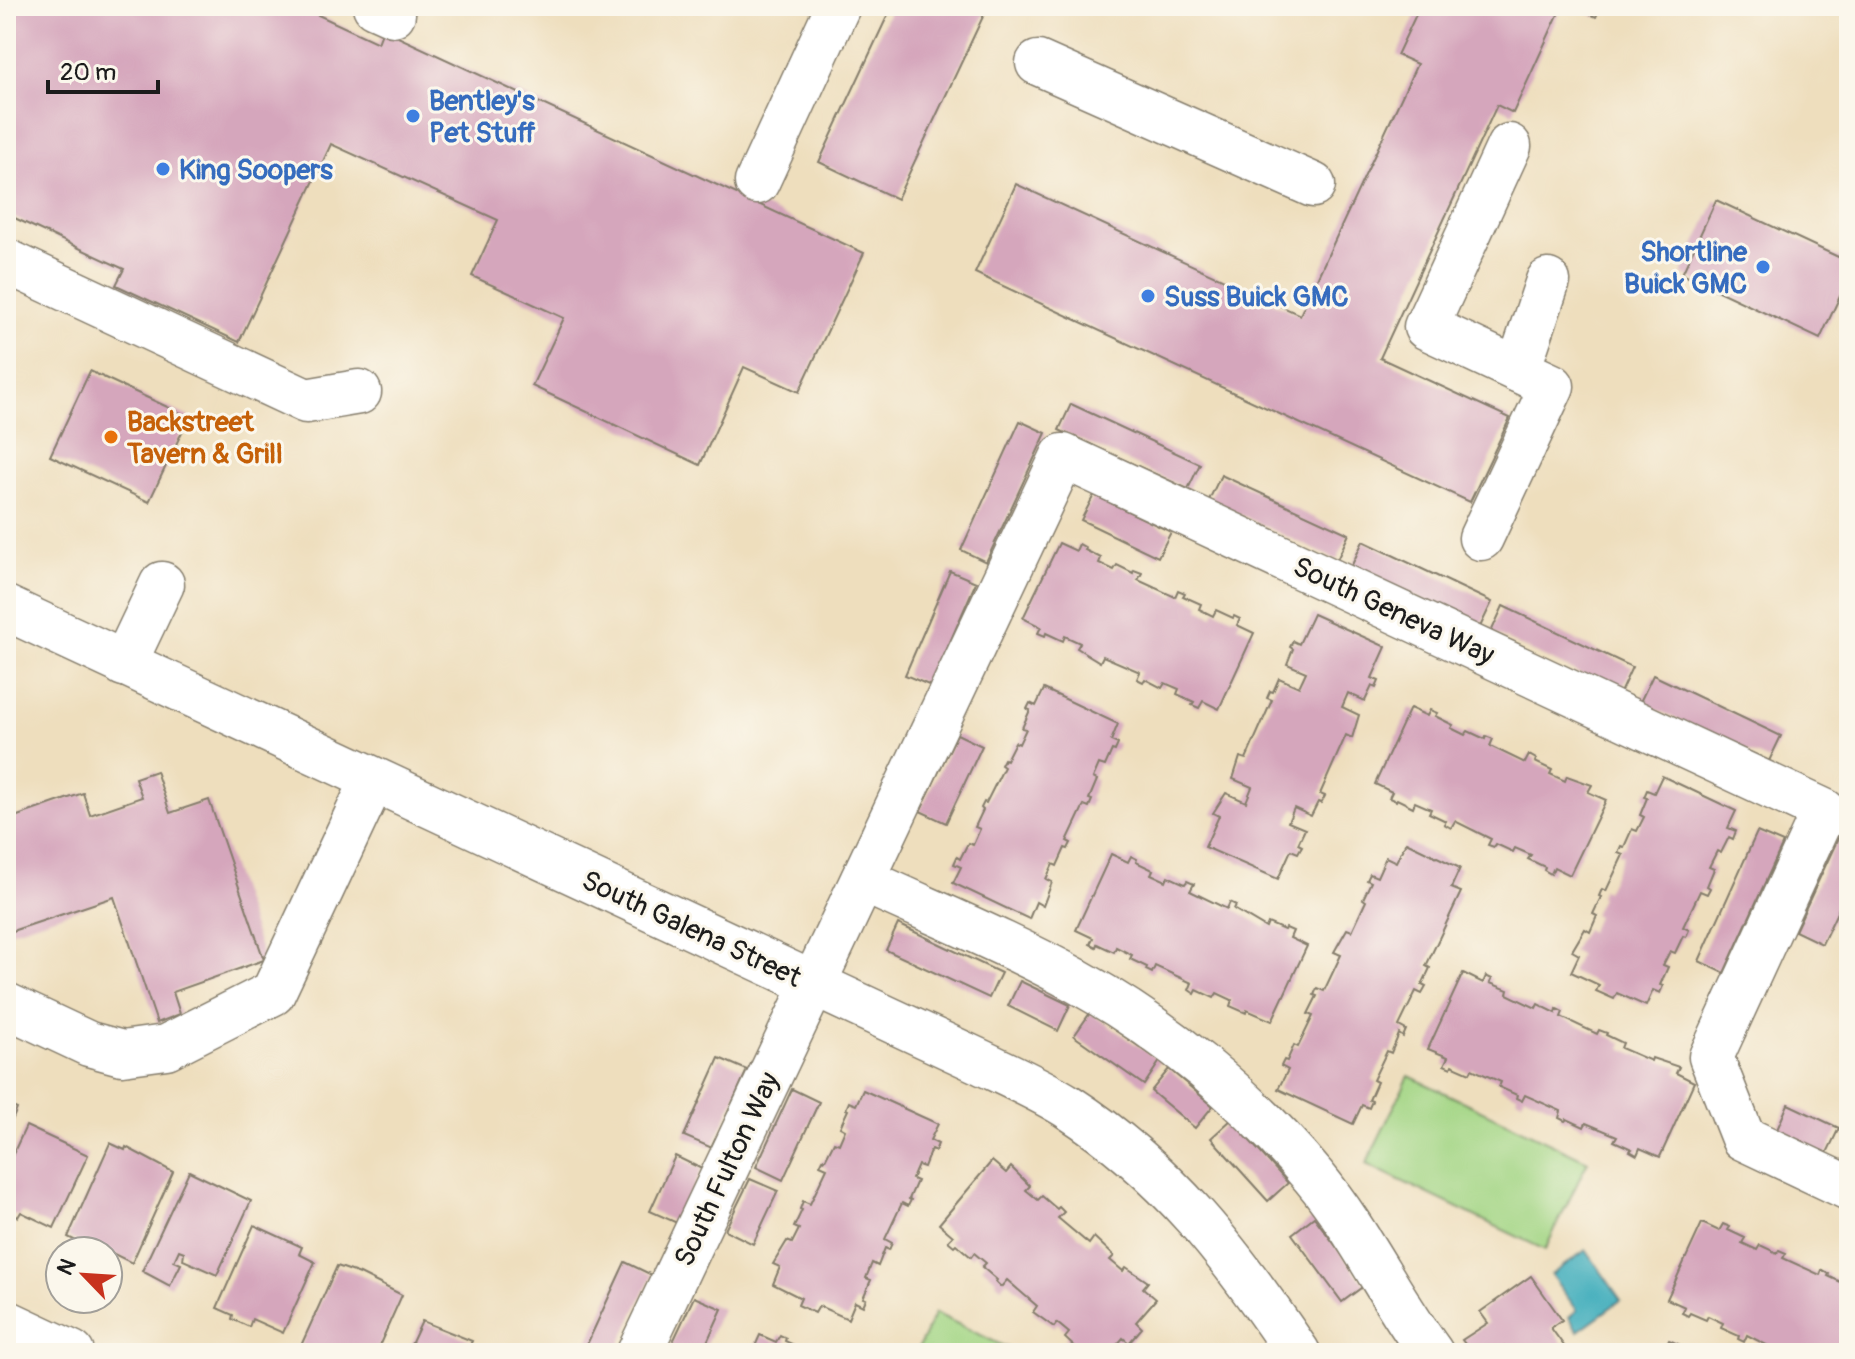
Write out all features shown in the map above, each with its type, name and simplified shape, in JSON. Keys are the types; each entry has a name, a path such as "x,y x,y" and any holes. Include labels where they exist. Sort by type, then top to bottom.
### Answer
{"street":[{"path":"757,182 838,6"},
{"path":"1038,63 1313,185"},
{"path":"1481,538 1552,386 1426,327 1509,146"},
{"path":"6,261 306,401 359,392"},
{"path":"1518,370 1548,281"},
{"name":"South Geneva Way","path":"813,984 1063,456 1824,811 1711,1057 1743,1138 1849,1188"},
{"path":"124,664 162,584"},
{"name":"South Galena Street","path":"6,608 1022,1082 1065,1105 1120,1144 1207,1228 1253,1286 1298,1353"},
{"path":"6,1005 89,1044 122,1053 166,1047 273,993 373,780"},
{"path":"863,880 1062,973 1121,1007 1188,1054 1256,1115 1339,1209 1421,1349"},
{"name":"South Fulton Way","path":"639,1353 813,984"},
{"path":"6,1322 72,1353"}],"green space":[{"path":"1409,1076 1588,1161 1545,1250 1366,1164"},
{"path":"935,1313 1018,1353 916,1353"}],"water":[{"path":"1586,1250 1621,1300 1578,1331 1569,1317 1577,1310 1551,1275"}],"building":[{"path":"6,6 299,6 378,43 383,30 864,253 799,392 744,367 700,465 532,386 564,318 472,276 498,220 331,144 239,342 116,285 124,269 6,214"},
{"path":"892,6 988,6 897,199 819,162"},
{"path":"1420,6 1562,6 1513,113 1497,105 1380,358 1510,418 1470,502 975,273 1016,184 1300,315 1417,64 1397,55"},
{"path":"1573,6 1601,6 1596,17"},
{"path":"1716,200 1849,262 1849,277 1820,339 1682,274"},
{"path":"90,371 189,417 149,502 50,456"},
{"path":"1071,404 1200,464 1188,489 1059,430"},
{"path":"1020,421 1046,433 986,562 961,550"},
{"path":"1221,475 1349,534 1337,560 1209,500"},
{"path":"1094,495 1171,532 1158,557 1081,520"},
{"path":"1363,541 1492,602 1480,627 1351,567"},
{"path":"1059,543 1076,551 1079,544 1101,558 1099,563 1114,570 1117,565 1133,573 1134,570 1142,573 1138,580 1175,597 1178,590 1185,593 1183,596 1201,604 1199,609 1213,616 1216,610 1234,616 1240,619 1237,625 1254,633 1219,709 1203,701 1199,708 1192,705 1194,702 1177,694 1179,689 1165,683 1162,688 1145,679 1143,682 1137,679 1140,672 1103,656 1100,662 1077,648 1080,643 1065,636 1063,641 1046,633 1045,636 1038,633 1041,627 1023,618"},
{"path":"950,571 976,582 931,686 905,675"},
{"path":"1503,606 1632,667 1620,693 1491,632"},
{"path":"1313,614 1386,647 1372,678 1379,681 1376,688 1372,686 1365,701 1348,693 1342,707 1359,715 1352,738 1346,735 1320,794 1325,796 1321,803 1318,802 1311,816 1294,808 1288,822 1305,829 1298,844 1302,846 1298,853 1291,850 1278,879 1205,847 1219,816 1213,813 1226,793 1246,802 1252,787 1233,779 1240,757 1246,759 1272,700 1267,698 1279,678 1299,687 1306,672 1287,664 1293,649 1290,647 1293,641 1299,644"},
{"path":"1653,675 1781,736 1769,761 1640,702"},
{"path":"1044,689 1118,724 1111,741 1118,744 1105,766 1099,764 1093,778 1097,780 1089,807 1084,805 1067,841 1071,843 1068,849 1065,848 1057,866 1053,864 1046,879 1052,882 1043,906 1036,902 1029,919 953,883 961,867 954,864 968,843 973,845 980,829 975,827 983,810 981,808 1004,767 1001,765 1004,759 1015,742 1019,744 1026,729 1022,728 1030,703 1036,706"},
{"path":"1410,708 1427,716 1430,710 1437,713 1435,716 1465,735 1468,731 1485,739 1486,736 1493,739 1490,746 1525,763 1529,755 1536,759 1535,762 1552,770 1550,774 1565,781 1567,776 1592,785 1588,792 1606,800 1570,875 1554,867 1551,874 1544,870 1545,867 1528,859 1531,855 1515,848 1513,852 1496,844 1494,847 1488,845 1491,839 1455,821 1451,828 1444,824 1446,821 1429,813 1431,809 1415,802 1413,807 1389,798 1392,792 1375,784"},
{"path":"957,734 982,746 946,823 920,811"},
{"path":"156,771 170,813 209,800 264,960 173,992 180,1014 157,1023 114,897 6,933 6,820 83,793 90,815 142,797 135,778"},
{"path":"1662,776 1736,811 1728,828 1736,831 1733,839 1729,837 1721,853 1717,851 1709,867 1714,869 1707,886 1710,888 1707,894 1700,891 1683,927 1689,930 1686,937 1683,936 1675,953 1670,951 1663,965 1668,967 1660,993 1653,990 1646,1006 1617,993 1614,999 1596,991 1599,985 1571,972 1579,955 1572,951 1585,929 1590,932 1597,916 1593,914 1602,889 1606,891 1623,855 1618,853 1621,846 1624,847 1632,829 1637,831 1644,817 1640,815 1647,790 1654,793"},
{"path":"1849,815 1849,887 1822,944 1795,931"},
{"path":"1757,832 1783,843 1724,973 1699,961"},
{"path":"1406,842 1460,868 1451,888 1461,892 1426,966 1430,968 1422,985 1426,987 1422,994 1416,991 1399,1026 1406,1030 1403,1037 1399,1034 1391,1053 1387,1051 1373,1080 1377,1082 1369,1108 1362,1105 1353,1124 1278,1089 1288,1070 1281,1066 1284,1060 1287,1061 1294,1045 1298,1047 1313,1016 1308,1014 1317,996 1314,995 1317,988 1324,991 1341,955 1334,952 1347,929 1352,931 1366,901 1363,899 1371,882 1367,880 1370,874 1377,877 1386,857 1396,862"},
{"path":"1111,854 1128,862 1131,856 1153,870 1151,874 1166,881 1168,876 1185,884 1187,881 1194,884 1190,891 1227,909 1230,902 1236,905 1234,909 1266,928 1268,923 1293,931 1290,938 1307,946 1272,1021 1230,1006 1232,1000 1217,993 1214,998 1197,990 1195,994 1189,990 1192,983 1155,966 1152,973 1130,959 1132,955 1116,947 1114,952 1097,944 1096,947 1090,944 1093,938 1076,930"},
{"path":"898,924 1001,973 989,998 886,950"},
{"path":"1463,973 1483,983 1486,976 1492,979 1490,983 1508,990 1507,994 1536,1008 1538,1004 1556,1013 1557,1009 1563,1012 1561,1017 1597,1034 1599,1030 1607,1033 1623,1043 1621,1048 1651,1061 1652,1058 1679,1067 1676,1073 1694,1082 1660,1157 1640,1148 1637,1155 1630,1151 1632,1149 1614,1141 1617,1136 1586,1123 1584,1127 1567,1119 1565,1121 1559,1118 1561,1111 1525,1095 1522,1101 1516,1098 1517,1095 1499,1087 1501,1082 1472,1069 1470,1073 1444,1065 1448,1057 1428,1049"},
{"path":"1020,981 1070,1005 1058,1031 1008,1006"},
{"path":"1090,1013 1160,1061 1144,1085 1074,1036"},
{"path":"719,1058 747,1070 712,1148 684,1136"},
{"path":"1169,1069 1213,1106 1195,1128 1151,1091"},
{"path":"792,1089 819,1102 783,1180 756,1167"},
{"path":"863,1090 938,1124 930,1140 938,1144 935,1151 931,1149 924,1167 918,1165 912,1179 917,1181 911,1200 908,1206 902,1203 885,1239 892,1243 889,1250 885,1248 878,1266 872,1263 866,1278 871,1280 863,1306 855,1302 848,1319 819,1306 815,1313 798,1305 801,1298 773,1284 780,1267 773,1264 787,1241 792,1243 799,1229 794,1227 803,1201 810,1204 827,1168 820,1165 834,1142 839,1144 845,1130 840,1127 849,1102 856,1105"},
{"path":"6,1104 17,1109 6,1134"},
{"path":"1788,1104 1839,1128 1826,1155 1776,1132"},
{"path":"1231,1120 1288,1183 1268,1201 1211,1138"},
{"path":"26,1126 88,1155 54,1228 21,1212 18,1217 6,1211 6,1169"},
{"path":"110,1143 125,1150 126,1147 173,1172 132,1263 124,1259 124,1235 69,1235"},
{"path":"675,1156 702,1169 677,1223 650,1211"},
{"path":"992,1161 1006,1173 1011,1167 1030,1186 1026,1190 1038,1200 1042,1196 1064,1212 1058,1218 1089,1244 1094,1237 1114,1256 1110,1260 1123,1271 1126,1267 1148,1282 1143,1288 1156,1299 1136,1322 1142,1328 1129,1343 1123,1338 1110,1353 1090,1350 1081,1353 1065,1338 1069,1333 1057,1323 1054,1327 1033,1312 1037,1306 1007,1280 1001,1287 982,1267 986,1263 974,1253 971,1257 948,1241 953,1236 939,1224"},
{"path":"189,1171 251,1201 217,1275 183,1260 184,1252 179,1250 174,1261 181,1264 170,1286 142,1271"},
{"path":"750,1179 778,1191 753,1244 725,1230"},
{"path":"1314,1217 1365,1285 1342,1302 1292,1234"},
{"path":"1702,1223 1719,1231 1723,1224 1745,1238 1742,1243 1757,1250 1760,1245 1777,1253 1779,1250 1786,1253 1783,1258 1820,1275 1822,1270 1845,1284 1842,1289 1849,1292 1849,1353 1782,1353 1747,1335 1744,1342 1738,1339 1739,1336 1721,1328 1723,1323 1708,1316 1706,1320 1682,1313 1685,1307 1667,1299"},
{"path":"254,1225 302,1247 299,1254 315,1262 283,1333 252,1319 249,1327 217,1308"},
{"path":"625,1262 652,1275 616,1353 583,1353"},
{"path":"337,1266 402,1295 376,1353 306,1353 299,1350"},
{"path":"1531,1276 1562,1320 1551,1328 1567,1350 1563,1353 1509,1353 1504,1346 1494,1353 1472,1353 1462,1340 1488,1323 1480,1312"},
{"path":"694,1297 722,1309 702,1353 681,1353 670,1348"},
{"path":"422,1321 472,1341 470,1345 489,1353 407,1353"},
{"path":"760,1335 776,1342 780,1335 786,1338 785,1341 803,1349 801,1353 752,1353"},
{"path":"1669,1340 1698,1353 1663,1353"}],"place":[{"name":"Bentley's Pet Stuff","path":"413,116"},
{"name":"King Soopers","path":"163,169"},
{"name":"Shortline Buick GMC","path":"1763,267"},
{"name":"Suss Buick GMC","path":"1148,296"},
{"name":"Backstreet Tavern & Grill","path":"111,437"}]}
